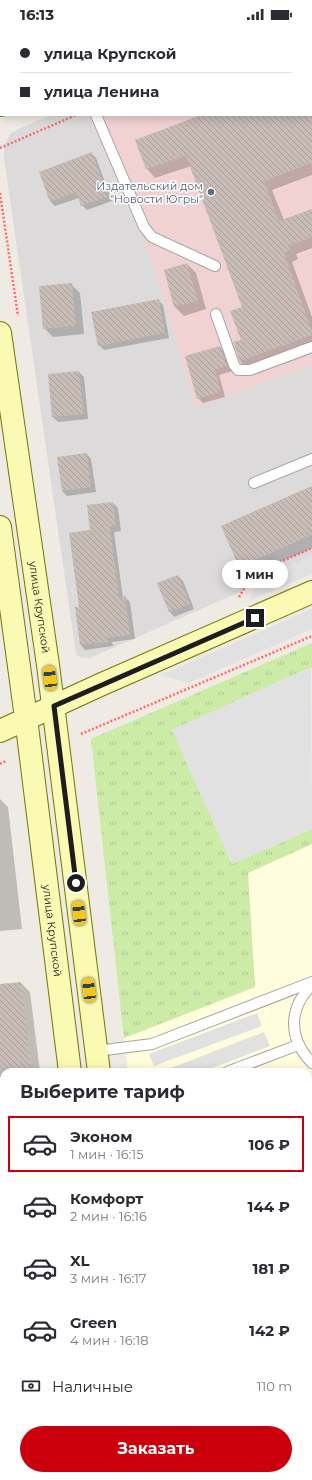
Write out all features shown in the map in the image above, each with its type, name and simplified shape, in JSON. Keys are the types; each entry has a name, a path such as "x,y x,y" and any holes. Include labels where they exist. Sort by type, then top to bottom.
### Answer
{"main road":[{"name":"улица Крупской","path":"0,333 54,706 98,1062"},
{"name":"улица Крупской","path":"0,527 26,718 70,1068"},
{"path":"0,731 26,718 312,592"}],"lane":[{"path":"96,116 144,227 152,237 214,266"},
{"path":"216,314 234,365 238,370 250,370 312,348"},
{"path":"254,483 312,459"},
{"path":"98,1062 152,1044 312,984"},
{"path":"312,984 304,993 297,1005 294,1018 294,1032 298,1045 304,1055 312,1062"},
{"path":"238,1068 298,1045"}],"path":[{"path":"0,148 74,116"},
{"path":"236,601 253,574 312,548"},
{"path":"77,736 312,636"},
{"path":"0,764 9,760"}],"shaded area":[{"path":"50,116 89,116 152,260 196,407 312,365 312,560 90,658 81,658 76,654 4,158 4,146 10,134 20,128"},
{"path":"89,116 312,116 312,365 196,408 152,260"},
{"path":"312,555 312,574 249,601 259,579"},
{"path":"312,609 312,629 189,683 161,675"},
{"path":"311,667 312,829 232,864 172,730"},
{"path":"312,844 312,1068 128,1068 124,1038 255,987 247,873"},
{"path":"257,1013 262,1026 154,1066 149,1054"},
{"path":"264,1032 270,1046 212,1068 171,1068"}],"green space":[{"path":"312,643 312,670 311,667 172,730 232,864 312,829 312,844 248,873 255,987 124,1038 91,739"}],"building":[{"name":"Издательский дом \"Новости Югры\"","path":"198,116 312,116 312,163 264,181 279,221 312,209 312,237 288,246 290,250 284,253 312,331 312,335 240,361 233,342 241,340 230,311 242,307 186,156 146,169 135,140"},
{"path":"92,152 108,197 81,206 76,192 50,202 39,172"},
{"path":"187,263 198,301 174,307 164,270"},
{"path":"72,283 76,326 43,329 39,286"},
{"path":"159,299 165,333 98,346 91,312"},
{"path":"220,346 227,366 215,370 221,392 197,399 185,356"},
{"path":"79,371 84,414 52,417 48,374"},
{"path":"87,453 91,487 62,491 57,457"},
{"path":"312,486 312,535 239,567 221,526"},
{"path":"113,502 116,526 110,527 119,598 125,596 130,635 108,638 109,642 80,645 75,607 79,607 69,533 90,530 87,505"},
{"path":"178,575 190,604 169,612 157,583"},
{"path":"21,982 32,1068 0,1068 0,984"}],"place":[{"name":"Издательский дом \"Новости Югры\"","path":"211,192"}],"route":[{"path":"76,883 54,706 255,618"}]}
